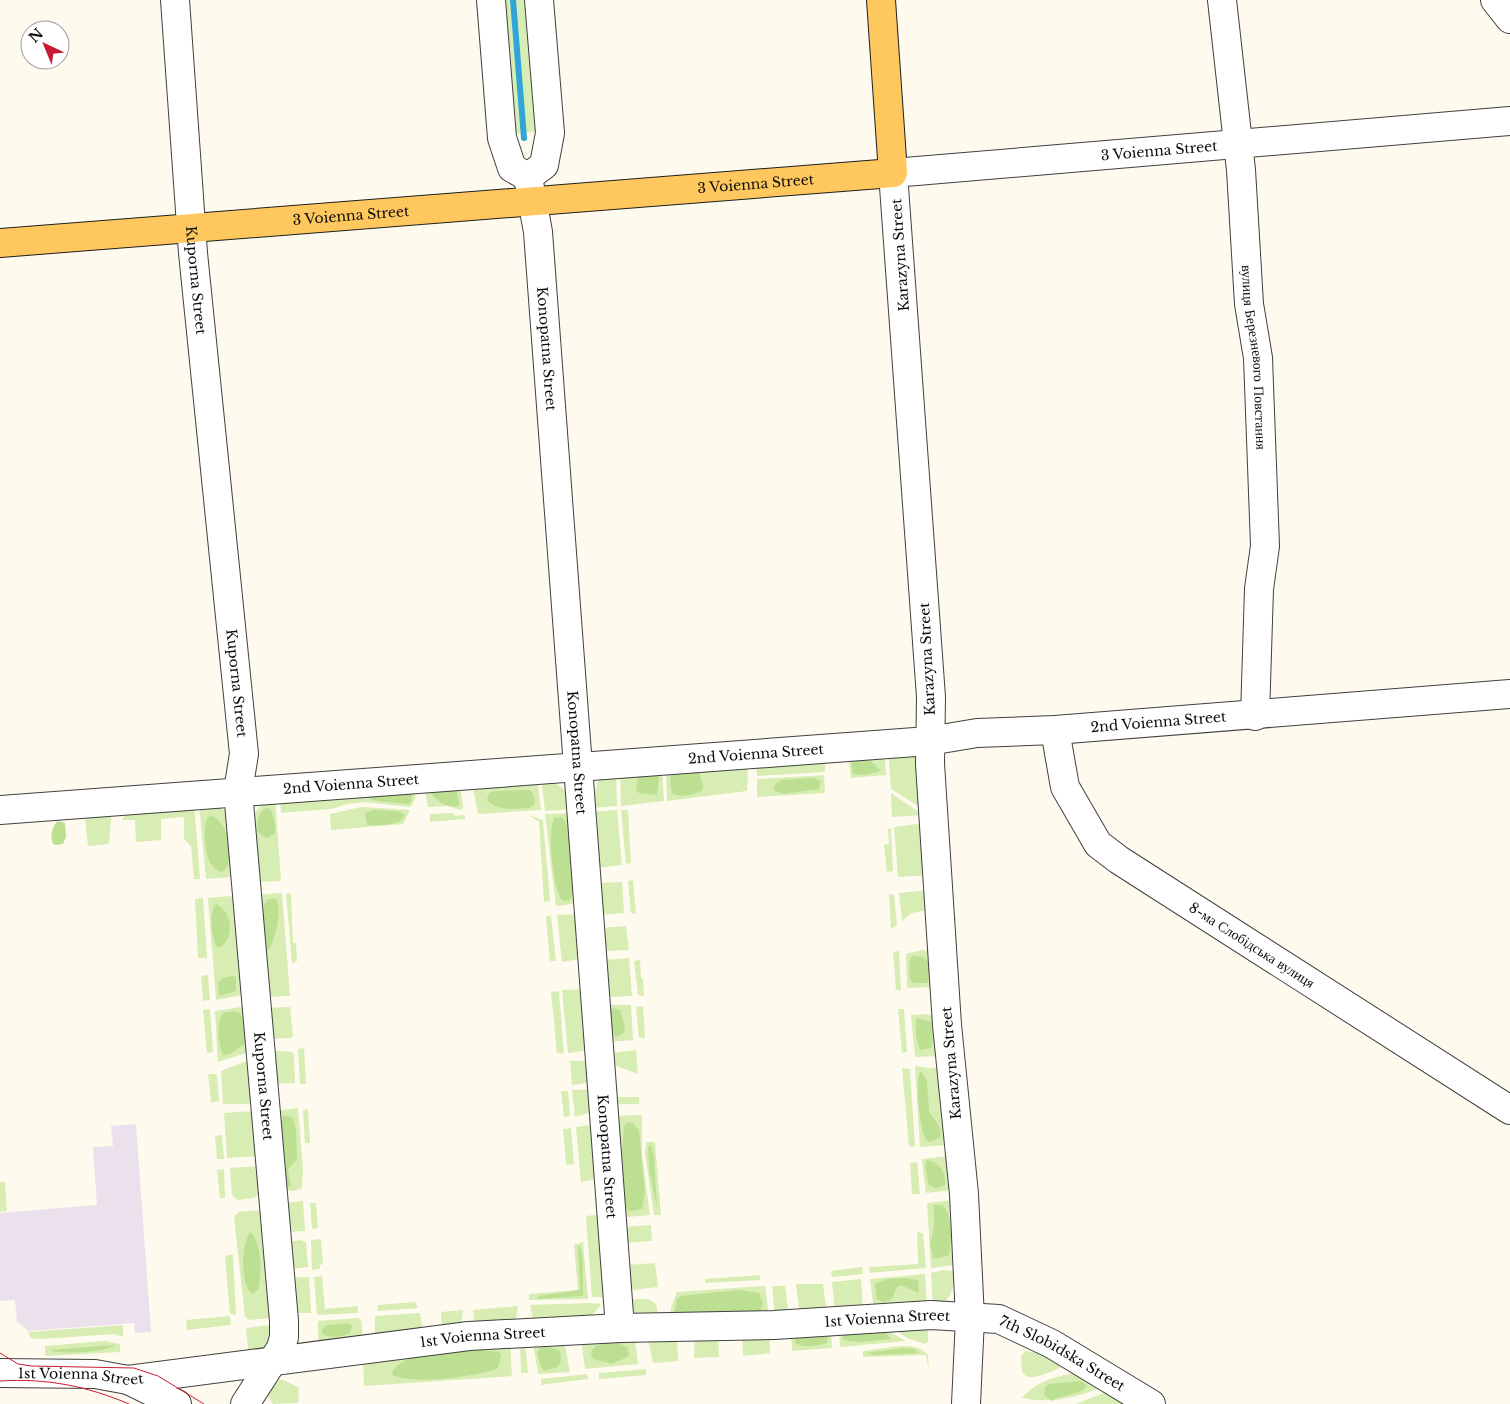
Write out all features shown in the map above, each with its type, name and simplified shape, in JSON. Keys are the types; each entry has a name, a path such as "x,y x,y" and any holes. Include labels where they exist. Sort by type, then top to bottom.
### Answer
{"main road":[{"name":"Karazyna Street","path":"881,0 893,173"},
{"name":"3 Voienna Street","path":"0,243 191,229 530,189 893,173"}],"street":[{"name":"Kuporna Street","path":"175,0 191,229 244,754 238,791 284,1321 284,1337 281,1348 245,1404"},
{"path":"491,0 502,138 512,168 530,189 544,165 550,133 539,0"},
{"name":"вулиця Березневого Повстання","path":"1222,0 1238,146 1249,304 1258,358 1265,546 1259,589 1255,716"},
{"path":"1495,0 1510,19"},
{"name":"3 Voienna Street","path":"893,173 1238,146 1510,121"},
{"name":"Karazyna Street","path":"893,173 931,687 929,741 947,1025 964,1194 970,1318 966,1404"},
{"name":"Konopatna Street","path":"530,189 538,232 620,1328"},
{"name":"2nd Voienna Street","path":"0,810 929,741 977,733 1055,730 1255,716 1510,694"},
{"name":"8-ма Слобідська вулиця","path":"1055,730 1065,788 1098,844 1127,865 1510,1110"},
{"name":"1st Voienna Street","path":"0,1373 95,1374 128,1380 469,1336 620,1328 774,1325 931,1315 970,1318"},
{"name":"7th Slobidska Street","path":"970,1318 999,1319 1052,1344 1151,1404"},
{"path":"128,1380 178,1404"}],"shaded area":[{"path":"136,1124 151,1332 135,1333 134,1323 28,1331 17,1322 15,1300 0,1301 0,1213 97,1205 93,1147 113,1146 111,1126"}],"green space":[{"path":"496,0 530,0 540,131 506,135"},
{"path":"884,750 886,775 851,778 848,754"},
{"path":"888,750 914,755 919,761 923,809 891,789"},
{"path":"825,755 825,772 757,776 756,761"},
{"path":"853,760 871,761 881,771 864,775 853,774 851,766"},
{"path":"745,761 748,774 747,791 667,801 666,767"},
{"path":"662,768 664,801 621,806 620,771"},
{"path":"616,771 617,806 591,808 599,777"},
{"path":"673,771 699,771 703,786 702,790 687,795 672,793 670,778"},
{"path":"656,774 659,778 657,795 639,793 636,790 638,776"},
{"path":"824,775 825,793 757,797 757,779"},
{"path":"537,777 541,810 478,814 472,783"},
{"path":"541,778 562,788 569,797 573,809 545,811"},
{"path":"813,778 821,781 819,789 783,794 774,790 775,784 781,780"},
{"path":"460,783 463,808 460,810 447,806 428,807 424,786"},
{"path":"414,787 415,799 411,807 364,802 331,809 281,813 280,796"},
{"path":"456,788 458,806 442,803 430,791"},
{"path":"529,790 533,793 535,803 529,808 501,808 487,800 489,793 495,791"},
{"path":"412,793 409,804 377,801 365,797"},
{"path":"891,793 923,815 892,817"},
{"path":"275,798 281,881 257,882 254,818 260,807"},
{"path":"194,803 200,879 194,879 191,846 184,839 184,817 161,819 161,840 136,842 135,820 122,820 129,808"},
{"path":"199,803 218,805 228,814 236,875 206,879"},
{"path":"361,807 410,810 403,824 331,830 330,814"},
{"path":"265,808 270,809 274,818 275,828 275,834 267,838 259,833 257,826 259,816"},
{"path":"112,809 109,844 88,846 84,811"},
{"path":"374,810 397,811 405,815 398,822 383,825 367,825 365,813"},
{"path":"617,810 622,865 596,868 590,812"},
{"path":"621,810 628,810 631,863 626,864"},
{"path":"453,813 455,816 465,815 465,819 430,822 430,814"},
{"path":"573,813 580,903 556,906 545,814"},
{"path":"529,815 543,820 550,901 544,902 539,822"},
{"path":"212,816 218,820 223,826 229,842 229,859 227,867 222,872 213,866 206,848 205,827 208,817"},
{"path":"562,817 566,822 569,832 574,872 574,884 570,900 563,901 556,886 551,846 552,824 555,818"},
{"path":"58,821 65,823 66,837 63,844 54,845 52,842 52,832"},
{"path":"924,823 928,875 898,877 894,827"},
{"path":"891,828 893,871 887,872 884,845 889,844 888,829"},
{"path":"633,880 636,914 631,913 628,881"},
{"path":"622,882 624,913 600,915 598,883"},
{"path":"929,890 930,910 911,913 902,921 899,893"},
{"path":"282,893 290,996 265,997 258,895"},
{"path":"291,893 293,943 296,943 297,961 292,963 286,894"},
{"path":"889,894 894,895 897,925 891,929"},
{"path":"229,896 239,898 248,994 216,1000 208,898"},
{"path":"203,898 207,958 198,958 195,899"},
{"path":"268,899 276,899 279,911 275,936 265,953 262,917"},
{"path":"216,904 225,912 230,924 228,937 221,947 216,946 212,930 212,913"},
{"path":"581,914 584,958 562,962 557,915"},
{"path":"546,916 551,916 556,961 550,961"},
{"path":"626,926 629,950 603,951 601,928"},
{"path":"922,950 933,952 936,987 907,988 906,954"},
{"path":"899,951 901,990 896,990 893,952"},
{"path":"912,956 923,957 929,962 928,983 914,983 910,980 909,963"},
{"path":"629,958 632,996 606,997 603,960"},
{"path":"640,960 644,996 638,995 634,961"},
{"path":"208,975 210,1000 203,1001 201,976"},
{"path":"233,976 236,978 236,991 219,996 218,982 223,978"},
{"path":"587,989 591,1050 568,1053 562,990"},
{"path":"559,991 564,1054 557,1053 551,992"},
{"path":"607,1005 631,1005 633,1040 609,1042"},
{"path":"643,1006 645,1038 639,1038 636,1007"},
{"path":"241,1007 246,1009 252,1051 218,1062 215,1011"},
{"path":"290,1007 293,1036 291,1038 269,1039 266,1008"},
{"path":"612,1008 620,1010 625,1027 623,1034 616,1037 610,1023"},
{"path":"210,1009 213,1052 207,1053 203,1010"},
{"path":"898,1009 904,1009 907,1052 902,1053"},
{"path":"233,1011 240,1013 245,1024 245,1044 230,1054 223,1055 219,1040 219,1022 223,1013"},
{"path":"924,1014 938,1017 941,1056 915,1057 911,1015"},
{"path":"916,1018 931,1022 933,1041 931,1048 920,1050 916,1038"},
{"path":"304,1048 306,1084 300,1084 298,1049"},
{"path":"269,1050 292,1052 294,1055 295,1083 272,1084"},
{"path":"636,1050 638,1074 611,1064 610,1053"},
{"path":"570,1061 592,1061 594,1082 572,1085"},
{"path":"244,1062 250,1062 254,1104 223,1104 221,1071"},
{"path":"915,1066 942,1067 949,1145 920,1147"},
{"path":"902,1068 910,1069 915,1146 909,1147"},
{"path":"921,1071 927,1081 929,1111 941,1133 940,1138 930,1142 926,1140 920,1115 918,1084"},
{"path":"208,1074 217,1074 219,1101 211,1103"},
{"path":"594,1089 596,1111 575,1117 572,1090"},
{"path":"561,1091 568,1091 570,1116 564,1117"},
{"path":"639,1097 639,1104 614,1104 614,1098"},
{"path":"298,1108 303,1169 302,1188 294,1191 282,1190 275,1111"},
{"path":"308,1109 310,1143 305,1143 303,1110"},
{"path":"254,1111 258,1156 227,1158 224,1113"},
{"path":"284,1115 292,1117 296,1130 297,1159 288,1169 291,1187 287,1186 282,1161 281,1129"},
{"path":"642,1115 642,1155 650,1215 628,1217 623,1215 615,1116"},
{"path":"628,1122 634,1124 639,1131 645,1193 642,1209 629,1211 625,1207 622,1154 624,1126"},
{"path":"597,1124 601,1178 581,1182 576,1127"},
{"path":"571,1128 574,1164 566,1165 563,1129"},
{"path":"222,1135 224,1159 217,1159 215,1136"},
{"path":"646,1142 655,1142 661,1215 654,1215 645,1154"},
{"path":"651,1145 654,1157 657,1209 649,1167 648,1147"},
{"path":"950,1156 953,1190 926,1193 922,1159"},
{"path":"927,1160 941,1168 945,1185 936,1188 929,1185 925,1166"},
{"path":"917,1162 920,1194 912,1194 910,1163"},
{"path":"258,1166 261,1193 254,1198 237,1200 232,1195 230,1168"},
{"path":"224,1169 225,1198 220,1198 217,1170"},
{"path":"0,1182 5,1182 7,1211 0,1212"},
{"path":"954,1200 956,1265 931,1268 927,1203"},
{"path":"303,1201 305,1231 286,1232 283,1203"},
{"path":"310,1203 316,1203 318,1228 312,1229"},
{"path":"934,1205 942,1205 946,1209 951,1228 949,1255 936,1259 933,1257 930,1245 934,1227"},
{"path":"262,1210 270,1318 249,1320 245,1317 234,1217 239,1212"},
{"path":"604,1214 605,1297 592,1297 586,1216"},
{"path":"651,1225 652,1241 625,1243 623,1227"},
{"path":"917,1231 923,1234 926,1268 870,1273 869,1267 918,1264"},
{"path":"250,1232 257,1243 260,1259 258,1290 252,1294 245,1282 243,1264 245,1246"},
{"path":"321,1239 323,1264 320,1265 320,1269 312,1270 311,1240"},
{"path":"300,1240 306,1242 308,1267 289,1269 287,1242"},
{"path":"583,1242 588,1299 529,1300 529,1294 578,1290 574,1245"},
{"path":"578,1246 580,1246 583,1260 583,1296 537,1299 539,1296 580,1290"},
{"path":"233,1254 236,1315 230,1314 225,1256"},
{"path":"655,1263 658,1287 633,1290 628,1288 626,1265"},
{"path":"862,1267 863,1274 832,1277 831,1271"},
{"path":"944,1270 955,1271 953,1288 944,1302 933,1306 931,1273"},
{"path":"925,1274 927,1306 874,1310 870,1279"},
{"path":"760,1275 760,1280 705,1283 705,1279"},
{"path":"322,1276 325,1309 358,1306 358,1313 317,1315 314,1277"},
{"path":"309,1277 311,1313 296,1313 290,1278"},
{"path":"906,1278 918,1280 919,1293 901,1285 897,1287 891,1300 884,1302 877,1300 875,1284 887,1279"},
{"path":"861,1279 863,1310 835,1313 832,1282"},
{"path":"796,1284 823,1284 827,1314 800,1315"},
{"path":"765,1286 769,1317 671,1319 671,1307 677,1292"},
{"path":"772,1286 785,1286 789,1316 775,1317"},
{"path":"738,1290 759,1293 763,1304 760,1312 674,1313 677,1299 681,1296"},
{"path":"642,1299 656,1304 656,1319 637,1318 629,1300"},
{"path":"415,1302 418,1308 377,1311 378,1305"},
{"path":"601,1304 595,1312 580,1321 534,1325 530,1305"},
{"path":"518,1306 515,1326 474,1322 473,1310"},
{"path":"463,1310 461,1329 442,1331 441,1312"},
{"path":"420,1313 423,1332 375,1337 375,1316"},
{"path":"230,1316 231,1325 187,1330 186,1320"},
{"path":"359,1318 361,1320 363,1338 318,1342 318,1321"},
{"path":"347,1323 352,1326 350,1333 331,1337 322,1333 322,1329 327,1325"},
{"path":"123,1325 123,1337 114,1334 43,1339 31,1338 28,1332"},
{"path":"271,1325 265,1347 253,1354 248,1349 246,1328"},
{"path":"879,1326 906,1341 840,1347 839,1329"},
{"path":"893,1328 928,1328 928,1342 925,1344 907,1338"},
{"path":"831,1329 832,1348 792,1351 791,1333"},
{"path":"884,1331 891,1339 859,1342 843,1340 843,1334"},
{"path":"769,1334 770,1353 743,1356 742,1336"},
{"path":"647,1335 677,1335 678,1361 653,1363"},
{"path":"695,1335 718,1336 719,1357 694,1358"},
{"path":"823,1335 828,1338 827,1343 802,1346 795,1343 796,1337"},
{"path":"581,1339 635,1339 638,1364 585,1369"},
{"path":"564,1340 570,1372 538,1374 533,1342"},
{"path":"105,1341 120,1344 120,1352 45,1356 45,1346"},
{"path":"520,1342 525,1342 528,1373 521,1373"},
{"path":"609,1342 617,1342 628,1348 629,1356 612,1364 593,1359 591,1354 594,1347"},
{"path":"510,1343 512,1376 364,1386 363,1358"},
{"path":"115,1345 83,1352 54,1352 49,1350"},
{"path":"548,1346 560,1351 561,1361 558,1367 544,1371 537,1353 540,1348"},
{"path":"899,1346 915,1347 928,1355 929,1372 926,1355 863,1357 863,1351"},
{"path":"903,1348 914,1349 919,1353 874,1355 865,1353"},
{"path":"481,1350 499,1352 501,1356 498,1368 461,1377 427,1379 400,1378 392,1374 397,1366 406,1360 418,1356 431,1353"},
{"path":"1025,1351 1046,1354 1069,1363 1044,1375 1027,1377 1022,1372 1021,1356"},
{"path":"646,1369 646,1375 599,1379 599,1373"},
{"path":"1083,1371 1105,1385 1065,1399 1033,1400 1022,1398 1042,1382"},
{"path":"587,1374 588,1379 541,1385 541,1379"},
{"path":"274,1379 284,1380 299,1388 298,1403 273,1404 265,1391"},
{"path":"1081,1381 1087,1386 1079,1392 1052,1401 1044,1395 1045,1387 1049,1384"},
{"path":"1106,1392 1126,1404 1076,1404"}],"waterway":[{"path":"513,0 524,138"}],"tram line":[{"path":"0,1353 18,1364 31,1366 134,1368 158,1376 204,1404"},
{"path":"0,1381 50,1382 98,1392 129,1404"}]}
